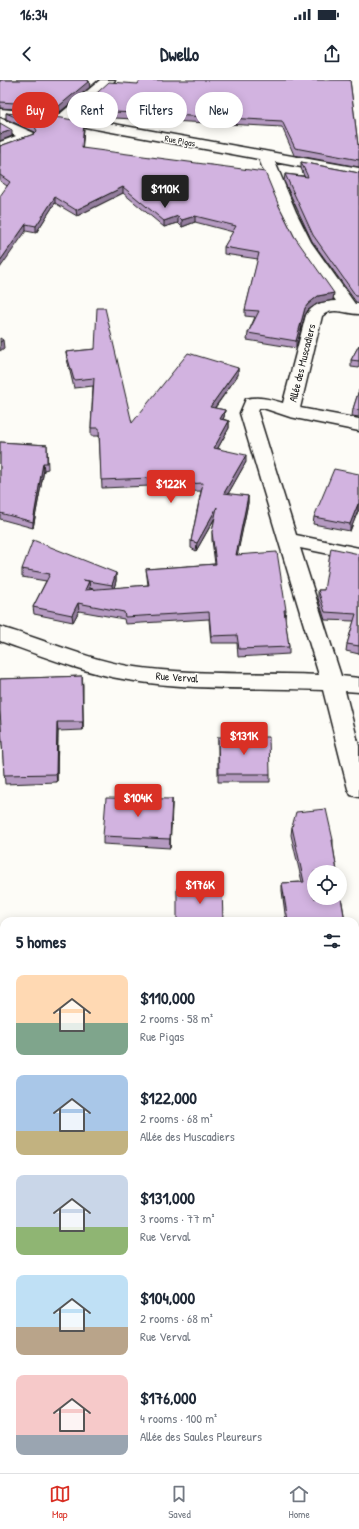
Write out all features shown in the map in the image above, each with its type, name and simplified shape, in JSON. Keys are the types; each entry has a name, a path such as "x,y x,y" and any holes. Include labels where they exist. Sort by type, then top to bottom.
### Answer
{"street":[{"path":"63,119 96,92 108,80"},
{"name":"Rue Pigas","path":"0,113 63,119 359,173"},
{"path":"0,122 29,136 0,147"},
{"name":"Allée des Muscadiers","path":"265,156 288,212 303,242 354,308"},
{"name":"Allée des Muscadiers","path":"354,308 326,306 318,310 314,315 290,412 259,402 252,403 249,413 332,682 359,789"},
{"path":"290,412 359,425"},
{"path":"287,539 359,554"},
{"name":"Rue Verval","path":"0,634 80,662 128,673 176,678 332,682 359,685"}],"building":[{"path":"0,80 89,81 76,92 67,92 67,99 59,106 59,92 12,92 12,103 0,102"},
{"path":"140,80 350,80 358,145 359,144 359,160 295,148 282,121 243,119 243,92 195,92 195,116 187,116 187,92 126,92 126,113 118,112 118,92 98,92 109,82 138,84"},
{"path":"59,118 62,118 67,119 67,128 84,128 82,148 265,172 279,206 294,236 334,293 318,296 308,304 305,308 296,341 248,333 259,311 245,310 259,253 224,247 236,226 195,216 182,220 178,216 164,221 123,187 76,210 55,197 36,226 26,224 0,261 0,196 10,182 0,175 0,146 34,134 37,131 36,128 59,128"},
{"path":"0,123 12,130 0,134"},
{"path":"301,162 359,173 359,296 356,296 313,235 285,174 308,177"},
{"path":"97,308 105,308 132,423 188,353 238,368 210,407 225,410 220,419 229,421 214,448 246,455 224,493 248,496 236,555 277,552 286,610 284,610 289,647 239,649 237,635 211,636 209,612 125,617 124,612 78,603 72,615 33,607 50,574 22,569 33,540 116,573 112,585 89,581 85,590 149,585 146,569 216,564 212,532 217,507 197,543 191,541 203,483 150,486 150,478 101,480 99,428 91,428 94,378 74,380 66,352 95,349"},
{"path":"359,345 359,361 351,360"},
{"path":"359,390 359,410 353,409"},
{"path":"0,442 47,445 47,463 43,463 33,522 0,513"},
{"path":"334,469 359,474 359,504 350,524 314,517"},
{"path":"331,548 359,554 359,646 347,644 356,614 325,612 318,590 324,590"},
{"path":"82,676 83,722 57,722 56,774 4,775 0,711 0,679"},
{"path":"218,737 269,737 270,774 219,774"},
{"path":"106,798 172,799 170,839 103,836"},
{"path":"326,809 333,840 336,865 307,865 307,905 342,905 344,917 287,917 282,883 304,882 292,827 296,812"},
{"path":"177,888 222,888 223,917 177,917"}]}
